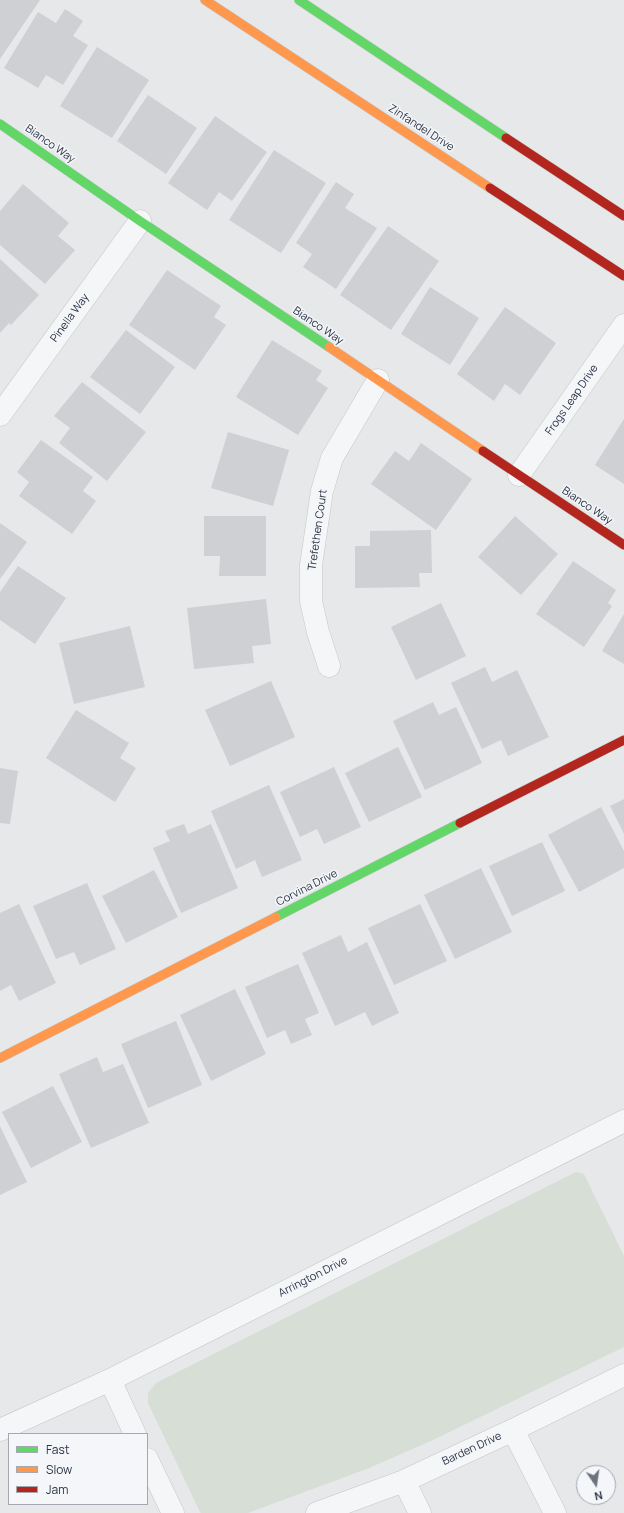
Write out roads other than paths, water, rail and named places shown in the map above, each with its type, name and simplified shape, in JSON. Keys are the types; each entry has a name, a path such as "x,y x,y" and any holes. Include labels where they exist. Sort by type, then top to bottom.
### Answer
{"street":[{"name":"Zinfandel Drive","path":"205,0 624,276"},
{"path":"299,0 624,216"},
{"name":"Bianco Way","path":"0,124 140,221 624,545"},
{"name":"Pinella Way","path":"0,415 140,221"},
{"name":"Frogs Leap Drive","path":"519,475 624,325"},
{"name":"Trefethen Court","path":"329,666 318,632 311,601 311,566 322,491 332,458 378,380"},
{"name":"Corvina Drive","path":"0,1058 624,740"},
{"name":"Arrington Drive","path":"0,1430 110,1380 624,1121"},
{"name":"Barden Drive","path":"316,1513 404,1481 623,1378"},
{"path":"110,1380 135,1433"},
{"path":"513,1430 555,1513"},
{"path":"148,1461 173,1513"},
{"path":"404,1481 420,1513"}]}
